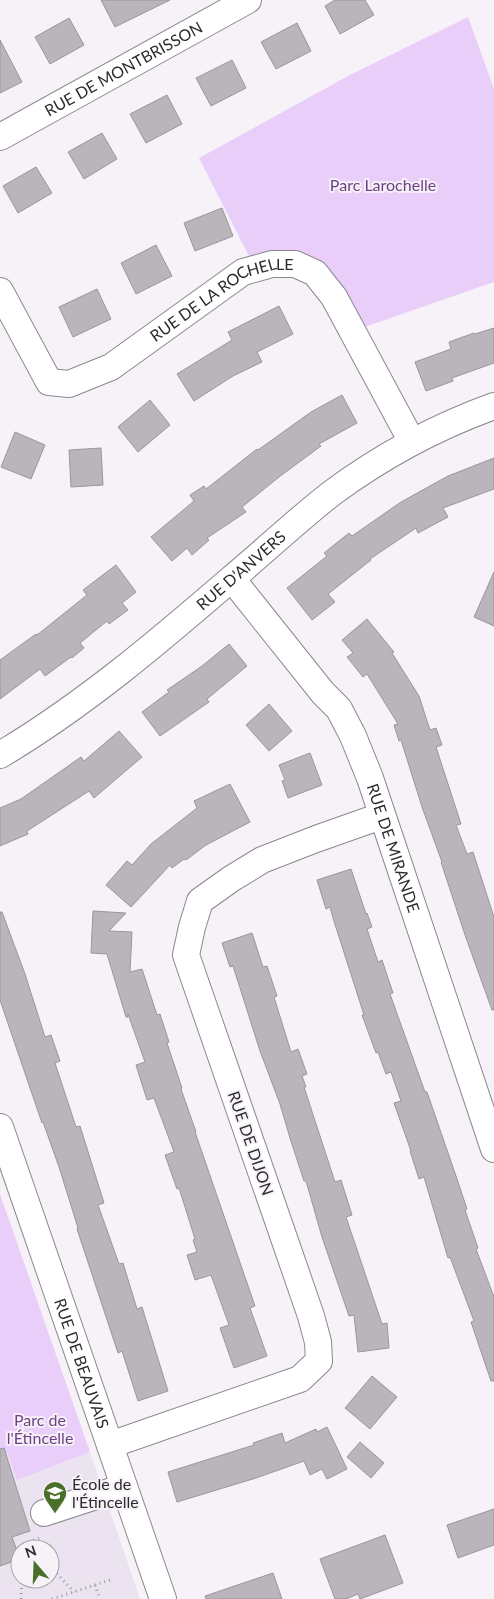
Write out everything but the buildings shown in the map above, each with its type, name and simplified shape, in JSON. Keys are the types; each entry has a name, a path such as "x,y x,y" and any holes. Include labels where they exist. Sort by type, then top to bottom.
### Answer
{"street":[{"name":"RUE DE MONTBRISSON","path":"0,137 248,0"},
{"name":"RUE DE LA ROCHELLE","path":"0,291 49,382 69,384 111,367 243,272 272,264 295,264 315,273 334,297 412,442"},
{"name":"RUE D'ANVERS","path":"0,755 112,679 331,494 388,455 436,429 494,406"},
{"name":"RUE DE MIRANDE","path":"232,579 322,693 339,709 353,736 494,1149"},
{"name":"RUE DE DIJON","path":"110,1445 300,1379 319,1361 318,1342 311,1316 186,955 200,901 262,860 381,816"},
{"name":"RUE DE BEAUVAIS","path":"0,1127 124,1487 154,1596"},
{"path":"44,1513 124,1487"}],"path":[{"path":"60,1577 74,1592"},
{"path":"52,1599 113,1579"},
{"path":"95,1585 100,1599"}],"shaded area":[{"name":"École de l'Étincelle","path":"90,1452 140,1599 0,1599 0,1455 7,1453 17,1480"}],"green space":[{"name":"Parc Larochelle","path":"468,17 494,89 494,282 353,331 315,273 255,268 199,158 350,75"},
{"name":"Parc de l'Étincelle","path":"0,1194 90,1452 17,1480 7,1453 0,1455"}],"place":[{"name":"École de l'Étincelle","path":"55,1514"}]}
